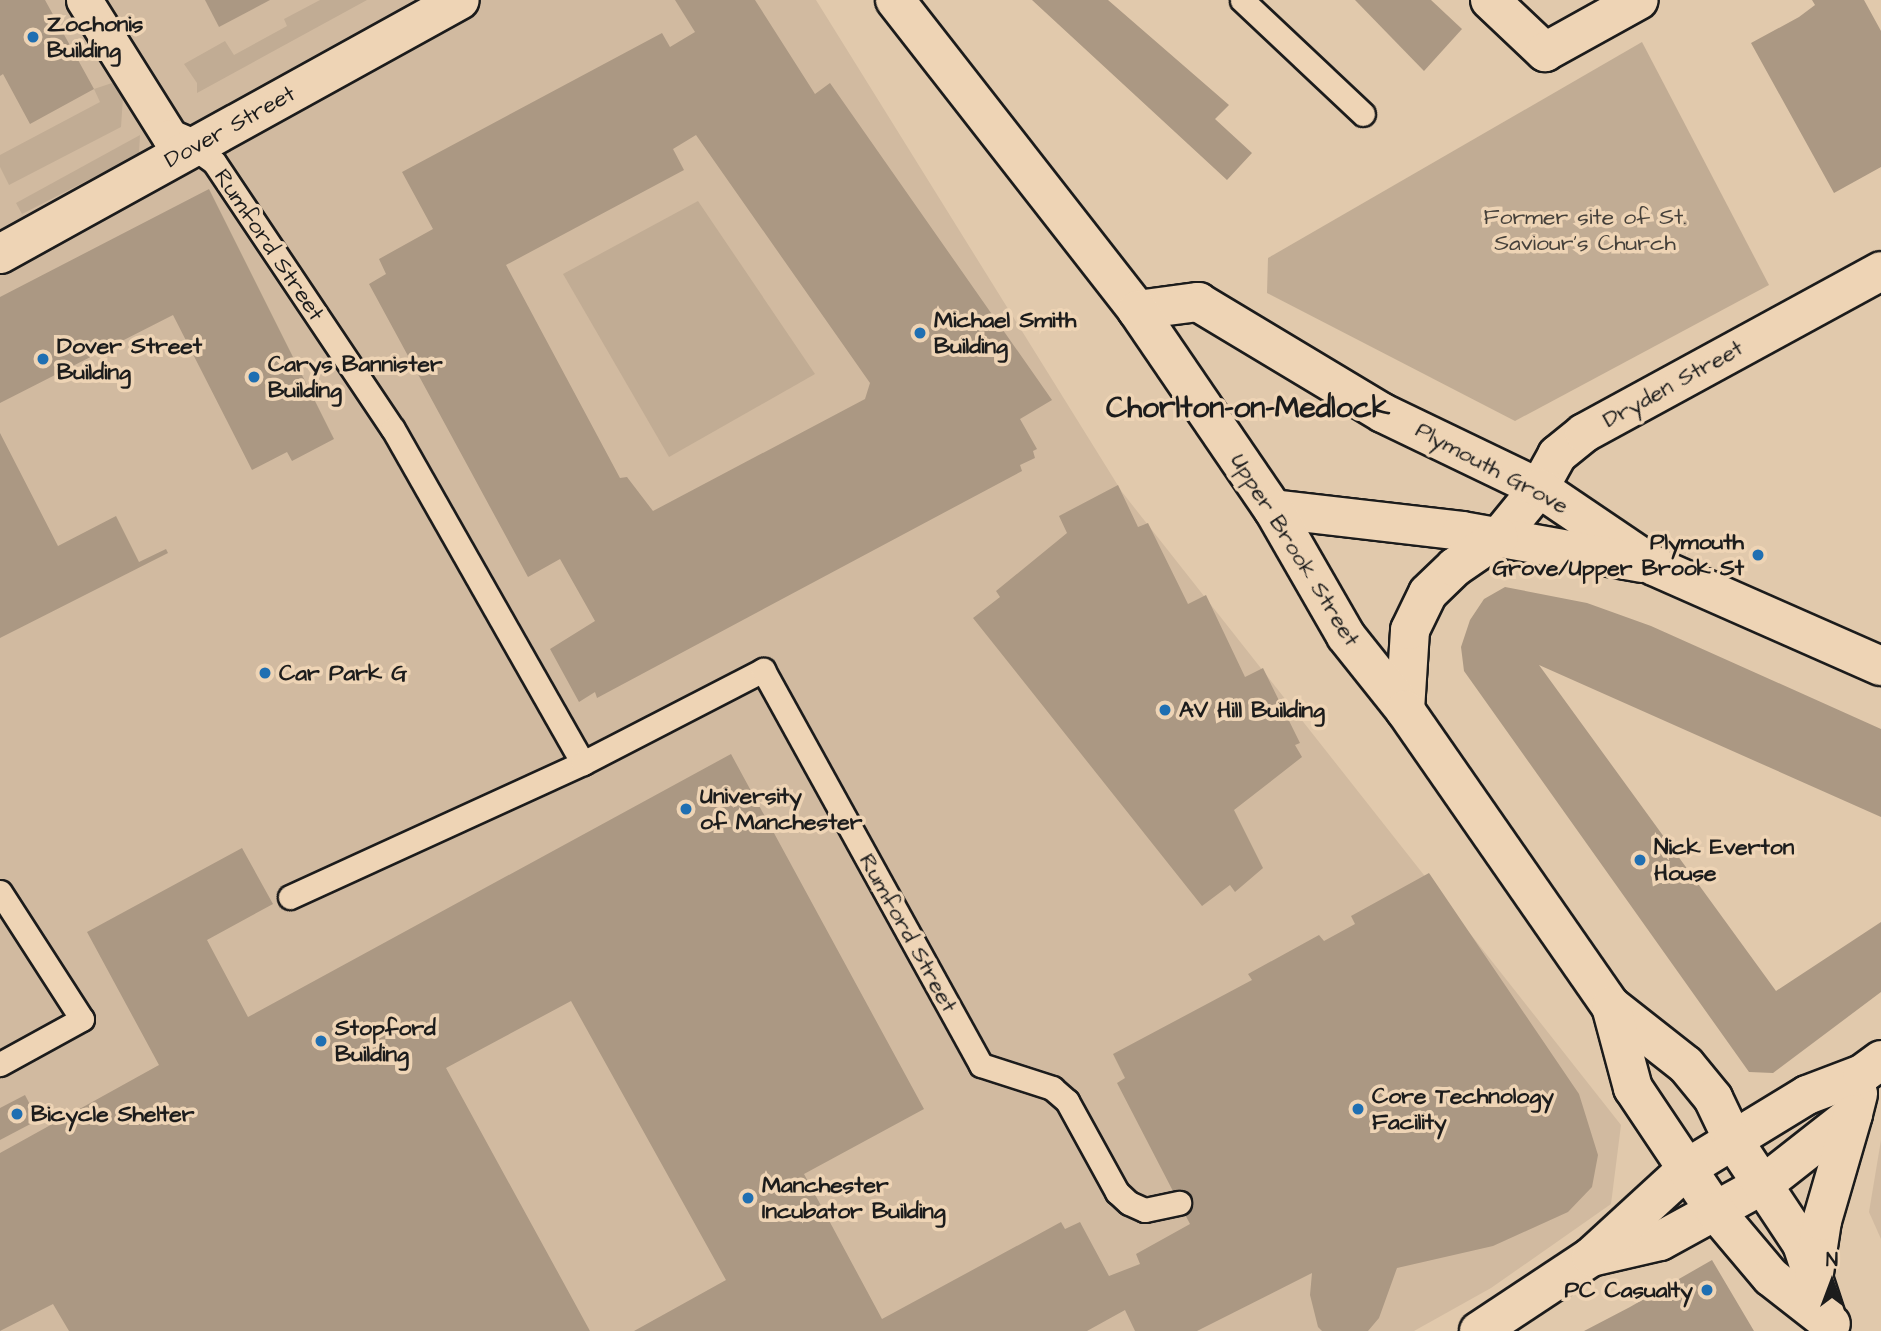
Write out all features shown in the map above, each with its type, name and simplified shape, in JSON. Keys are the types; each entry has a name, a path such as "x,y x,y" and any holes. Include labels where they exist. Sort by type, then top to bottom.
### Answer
{"main road":[{"name":"Dover Street","path":"0,254 460,0"},
{"name":"Upper Brook Street","path":"895,0 1137,310 1273,509 1346,636 1405,710 1611,1006 1686,1065 1713,1098 1733,1140 1802,1244 1832,1324"},
{"path":"1490,0 1545,52 1639,0"},
{"name":"Dryden Street","path":"1405,710 1410,630 1428,593 1455,567 1499,537 1539,488 1557,455 1584,433 1881,271"},
{"name":"Plymouth Grove","path":"1137,310 1198,302 1383,412 1539,488 1654,566 1881,666"},
{"name":"Plymouth Grove","path":"1273,509 1499,537 1654,566"},
{"name":"Upper Brook Street","path":"1611,1006 1633,1088 1689,1167 1716,1212 1771,1277 1832,1324"},
{"path":"1479,1331 1591,1257 1689,1167 1807,1095 1871,1067"},
{"path":"1814,1273 1822,1221 1853,1114 1871,1067"},
{"path":"1591,1257 1660,1241 1716,1212 1764,1184 1853,1114"}],"street":[{"name":"Rumford Street","path":"84,0 170,137 193,147"}],"lane":[{"path":"1242,0 1363,114"},
{"name":"Rumford Street","path":"193,147 214,162 393,429 583,763"},
{"name":"Rumford Street","path":"289,897 583,763 763,670 981,1065 1052,1088 1067,1101 1117,1192 1129,1203 1145,1210 1179,1203"},
{"path":"0,892 82,1019 0,1064"}],"shaded area":[{"name":"University of Manchester","path":"0,0 816,0 1122,492 1621,1125 1611,1204 1491,1288 1414,1331 0,1331"},
{"path":"1881,1140 1881,1239 1869,1212"}],"green space":[{"path":"320,0 367,0 197,93 197,83 184,64 225,41 234,55 287,26 284,19"},
{"name":"Former site of St. Saviour's Church","path":"1642,42 1769,285 1515,421 1267,293 1268,258"},
{"path":"112,83 123,97 121,127 9,185 0,167 0,155 100,102 94,89"},
{"path":"140,135 139,154 22,214 16,203"},
{"path":"698,201 815,374 669,457 563,274"}],"building":[{"name":"Zochonis Building","path":"0,0 45,0 94,89 30,124 3,74 0,76"},
{"path":"205,0 270,0 219,27"},
{"name":"Michael Smith Building","path":"675,0 755,0 815,94 830,83 1052,400 1020,419 1037,449 1033,451 1035,458 1020,465 1022,471 597,698 595,692 579,702 550,649 595,621 560,559 528,577 369,284 386,274 379,259 433,229 402,172 662,33 670,47 695,32","holes":["696,135 870,383 865,399 653,511 627,477 620,478 506,265 684,170 673,149"]},
{"path":"1032,0 1108,0 1229,105 1215,119 1252,153 1227,180"},
{"path":"1355,0 1431,0 1462,29 1424,71"},
{"path":"1812,0 1864,0 1881,31 1881,167 1834,193 1751,43 1799,17 1815,5"},
{"path":"209,189 334,439 292,461 287,452 252,470 173,315 0,403 0,297"},
{"path":"0,433 58,546 116,516 139,562 166,549 168,553 0,638"},
{"name":"AV Hill Building","path":"1118,485 1138,527 1148,523 1188,604 1206,595 1245,677 1263,668 1300,743 1295,745 1302,757 1234,810 1263,868 1235,892 1230,885 1202,906 973,618 1000,597 996,591 1067,533 1059,516"},
{"name":"Nick Everton House","path":"1505,587 1587,603 1651,626 1881,729 1881,817 1539,665 1776,991 1881,922 1881,992 1773,1073 1749,1072 1464,671 1461,647 1470,620 1484,599"},
{"path":"731,754 924,1109 804,1174 882,1319 1061,1222 1065,1229 1080,1222 1109,1276 1140,1264 1136,1254 1190,1224 1117,1083 1125,1078 1113,1054 1252,980 1248,974 1319,935 1324,941 1355,924 1351,916 1429,873 1579,1094 1598,1155 1592,1187 1568,1212 1493,1246 1397,1268 1379,1318 1368,1331 1322,1331 1318,1327 1310,1295 1312,1273 1197,1331 1135,1331 1125,1310 1087,1331 634,1331 726,1280 571,1001 446,1068 590,1331 69,1331 53,1304 0,1331 0,1153 159,1065 87,932 242,848 273,904 207,940 248,1017"},
{"name":"Bicycle Shelter","path":"25,1095 38,1120 0,1140 0,1108"},
{"path":"1712,1260 1754,1331 1584,1331 1630,1307"}],"place":[{"name":"Zochonis Building","path":"33,37"},
{"name":"Michael Smith Building","path":"920,333"},
{"name":"Dover Street Building","path":"43,359"},
{"name":"Carys Bannister Building","path":"254,377"},
{"name":"Plymouth Grove/Upper Brook St","path":"1758,555"},
{"name":"Car Park G","path":"265,673"},
{"name":"AV Hill Building","path":"1165,710"},
{"name":"University of Manchester","path":"686,809"},
{"name":"Nick Everton House","path":"1640,860"},
{"name":"Stopford Building","path":"321,1041"},
{"name":"Core Technology Facility","path":"1358,1109"},
{"name":"Bicycle Shelter","path":"17,1114"},
{"name":"Manchester Incubator Building","path":"748,1198"},
{"name":"PC Casualty","path":"1707,1290"}],"district":[{"name":"Chorlton-on-Medlock","path":"1248,408"}]}
